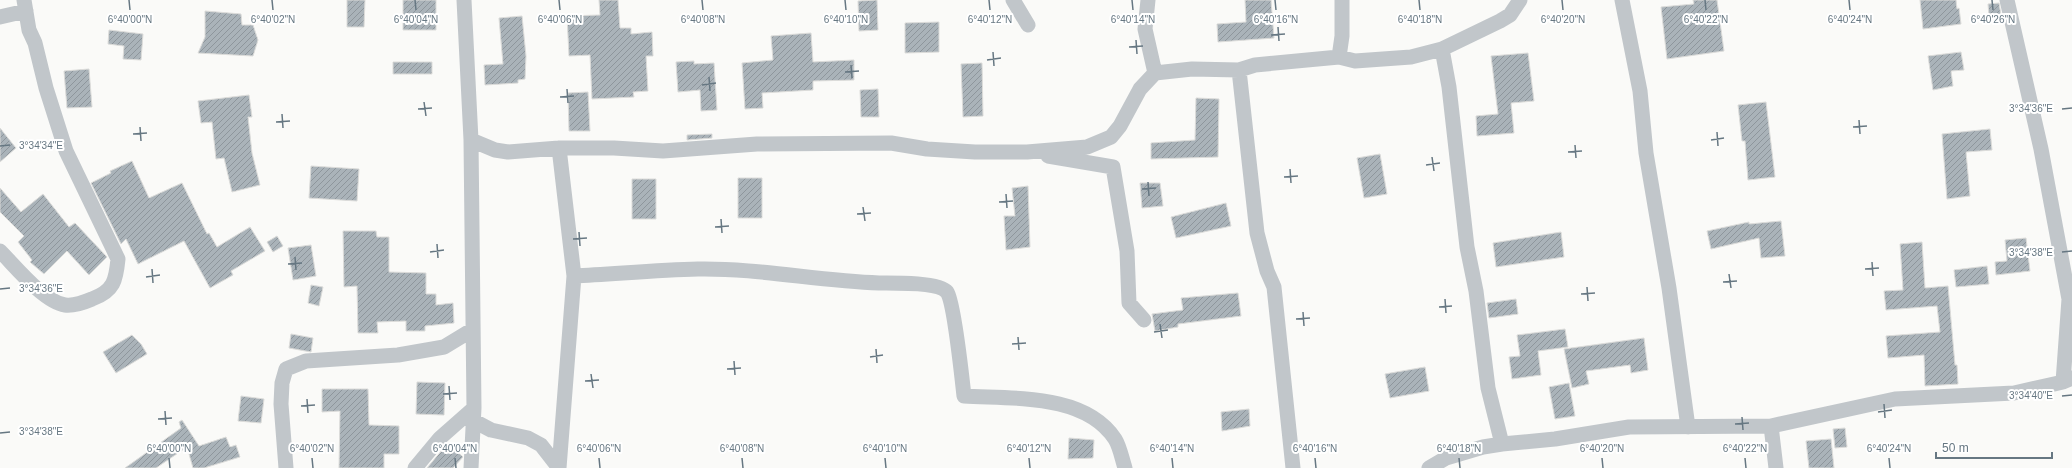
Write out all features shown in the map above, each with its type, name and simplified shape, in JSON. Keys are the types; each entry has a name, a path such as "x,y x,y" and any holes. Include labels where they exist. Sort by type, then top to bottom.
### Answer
{"street":[{"path":"464,0 470,140 474,415 471,468"},
{"path":"1013,0 1028,25"},
{"path":"1148,0 1145,29 1155,73"},
{"path":"1339,57 1342,36 1342,0"},
{"path":"470,140 495,150 508,152 559,148 614,148 663,151 757,144 891,143 927,149 976,152 1027,152 1088,147 1111,137 1120,126 1140,89 1155,73 1192,69 1239,70 1255,65 1339,57 1355,61 1411,57 1442,49 1500,21 1510,15 1520,0"},
{"path":"1622,0 1640,92 1648,167 1669,288 1688,427"},
{"path":"1429,468 1446,458 1483,447 1502,444 1556,439 1629,427 1771,426 1895,399 2014,393 2068,380 2069,298 2042,149 2007,0"},
{"path":"0,17 25,5 29,30 35,43 46,88 66,151 77,176 109,236 118,259 116,276 112,286 102,295 85,302 65,305 43,295 0,251"},
{"path":"1442,49 1449,87 1467,247 1476,291 1488,388 1502,444"},
{"path":"1239,70 1257,233 1267,271 1274,287 1293,468"},
{"path":"559,148 574,276 559,468"},
{"path":"1027,152 1113,167 1127,251 1129,303 1144,320"},
{"path":"574,276 699,269 754,271 844,282 916,284 942,288 947,292 951,308 964,396 1058,403 1092,416 1115,439 1125,468"},
{"path":"286,468 281,404 282,383 286,369 306,361 398,355 444,347 472,330"},
{"path":"474,415 491,430 528,438 541,445 559,468"},
{"path":"415,468 440,438 474,415"},
{"path":"1771,426 1776,468"}],"building":[{"path":"347,0 365,0 364,27 347,27"},
{"path":"403,0 436,0 436,30 403,30"},
{"path":"599,0 618,0 620,28 631,28 631,34 652,32 653,56 646,56 648,91 633,92 634,97 592,99 590,55 569,56 567,16 600,15"},
{"path":"877,0 878,30 859,31 858,1"},
{"path":"1245,0 1271,0 1274,38 1218,42 1217,24 1246,22"},
{"path":"1693,0 1717,0 1724,51 1667,59 1661,7 1694,4"},
{"path":"1920,0 1956,0 1957,9 1959,8 1961,24 1923,29"},
{"path":"1999,3 2001,15 1989,16 1988,4"},
{"path":"205,11 241,14 242,25 253,25 258,40 253,56 198,53 205,37"},
{"path":"522,16 526,56 525,79 518,80 518,83 485,85 484,65 503,64 499,18"},
{"path":"939,22 939,52 905,53 905,23"},
{"path":"109,30 143,34 141,60 123,59 124,46 108,44"},
{"path":"811,33 813,62 854,60 854,80 813,81 813,90 762,93 763,108 745,109 742,63 773,60 771,36"},
{"path":"1961,52 1964,70 1951,71 1953,86 1933,90 1928,56"},
{"path":"1528,53 1534,101 1511,103 1514,133 1477,136 1476,116 1498,114 1491,56"},
{"path":"694,61 694,64 714,63 717,110 701,111 700,90 678,92 676,62"},
{"path":"393,62 432,62 432,74 393,74"},
{"path":"982,63 983,116 963,117 961,64"},
{"path":"89,69 92,107 67,108 64,71"},
{"path":"878,89 879,117 861,117 860,90"},
{"path":"588,92 590,131 569,131 568,93"},
{"path":"249,95 252,117 248,117 252,153 260,185 232,192 224,158 216,159 212,122 201,123 198,101"},
{"path":"1196,98 1219,99 1218,157 1151,159 1151,143 1195,140"},
{"path":"1766,102 1775,177 1748,180 1745,141 1742,141 1738,105"},
{"path":"0,128 16,148 0,162"},
{"path":"1990,129 1992,150 1966,152 1970,196 1947,199 1942,134"},
{"path":"712,134 712,138 687,140 687,135"},
{"path":"1380,154 1387,194 1364,198 1357,158"},
{"path":"132,161 149,198 182,183 207,234 209,233 217,247 250,227 265,251 231,271 233,275 210,288 184,241 138,264 126,239 121,244 91,183 111,173 110,171"},
{"path":"311,166 359,169 357,201 309,198"},
{"path":"738,178 762,178 762,218 738,218"},
{"path":"632,179 656,179 656,219 632,219"},
{"path":"1140,183 1160,183 1163,206 1142,208"},
{"path":"1028,186 1030,247 1006,250 1004,216 1015,216 1012,188"},
{"path":"0,188 21,212 43,194 69,227 75,223 107,257 89,275 67,251 44,274 30,262 32,260 18,242 24,236 0,212"},
{"path":"1226,203 1231,226 1176,238 1171,217"},
{"path":"1781,221 1785,256 1761,258 1759,238 1711,249 1707,231 1749,222 1749,224"},
{"path":"343,231 376,231 377,237 389,237 389,272 426,273 426,294 436,294 436,305 453,303 454,323 425,326 425,331 406,331 406,321 377,322 378,333 358,333 357,286 344,287"},
{"path":"1561,232 1564,257 1496,267 1493,243"},
{"path":"277,236 283,246 273,252 267,242"},
{"path":"2026,238 2030,271 1996,275 1995,262 2007,261 2005,240"},
{"path":"1922,242 1925,288 1948,286 1958,384 1925,386 1924,355 1888,358 1886,336 1940,332 1937,306 1886,310 1884,291 1903,290 1900,244"},
{"path":"311,245 316,276 293,280 288,248"},
{"path":"1987,266 1989,284 1956,287 1954,270"},
{"path":"311,285 323,287 319,306 308,303"},
{"path":"1238,293 1241,316 1178,324 1178,327 1155,331 1152,314 1183,310 1181,298"},
{"path":"1516,299 1518,314 1489,318 1487,303"},
{"path":"1565,329 1568,347 1538,351 1541,375 1512,379 1509,357 1520,356 1517,335"},
{"path":"291,334 313,338 311,352 289,348"},
{"path":"132,335 141,344 147,354 116,373 103,352"},
{"path":"1644,338 1648,370 1631,373 1630,365 1586,371 1589,384 1572,388 1564,349"},
{"path":"1425,367 1429,391 1390,398 1385,374"},
{"path":"417,382 445,383 444,415 416,414"},
{"path":"1569,383 1575,416 1555,419 1549,387"},
{"path":"322,389 368,389 369,425 399,426 399,454 384,454 384,468 339,468 340,411 322,412"},
{"path":"241,396 264,399 261,423 238,421"},
{"path":"1249,409 1250,426 1222,431 1221,412"},
{"path":"182,420 199,446 226,437 230,447 236,445 240,457 204,468 193,468 187,447 156,468 125,468 181,428 179,422"},
{"path":"1845,428 1847,447 1835,448 1833,429"},
{"path":"1069,438 1094,440 1093,458 1068,459"},
{"path":"1831,439 1834,468 1809,468 1806,441"},
{"path":"448,443 463,457 453,468 427,468"}]}
